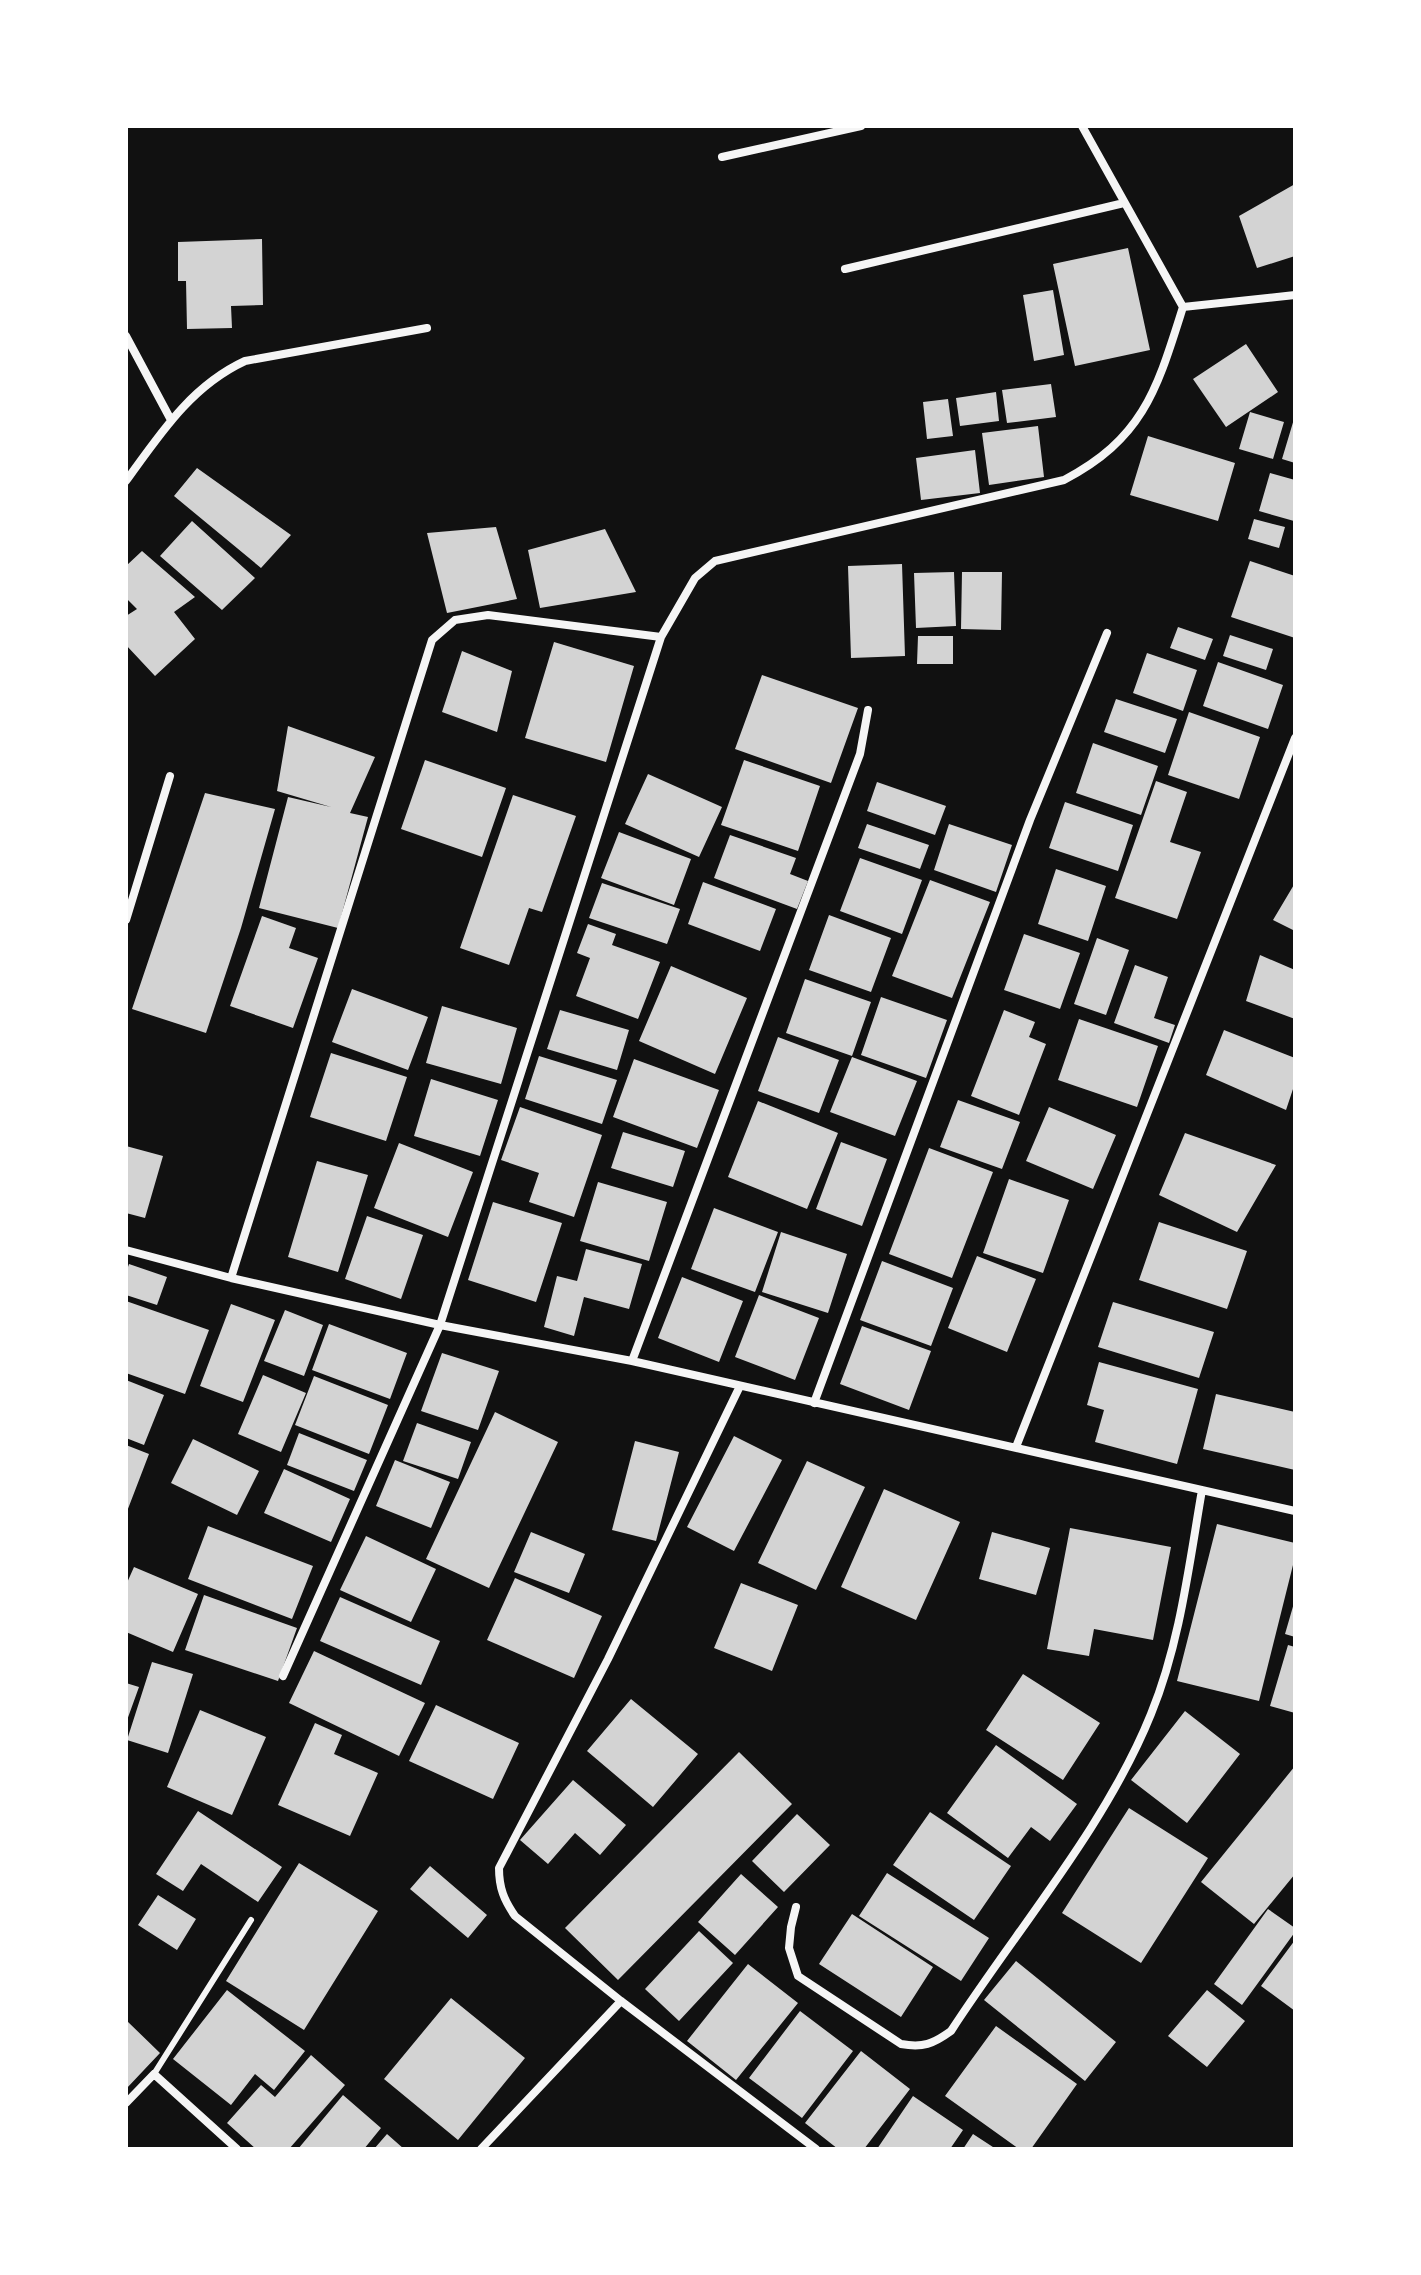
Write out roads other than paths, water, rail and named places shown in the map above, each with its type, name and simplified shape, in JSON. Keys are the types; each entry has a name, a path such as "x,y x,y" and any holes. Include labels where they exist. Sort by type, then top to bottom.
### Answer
{"street":[{"path":"722,157 861,126"},
{"path":"283,1676 440,1325 661,637 695,578 715,561 1064,480 1116,446 1138,420 1164,366 1183,307 1082,126"},
{"path":"845,269 1124,203"},
{"path":"1183,307 1295,295"},
{"path":"126,481 171,420 205,384 245,361 427,328"},
{"path":"126,336 171,420"},
{"path":"231,1278 432,640 455,620 488,615 661,637"},
{"path":"814,1403 1030,820 1107,633"},
{"path":"632,1361 860,754 868,710"},
{"path":"1016,1447 1295,738"},
{"path":"126,920 170,776"},
{"path":"126,1250 231,1278 440,1325 632,1361 1295,1511"},
{"path":"740,1386 608,1659 499,1868 502,1894 515,1916 816,2149"},
{"path":"796,1907 789,1948 798,1976 901,2044 919,2047 935,2044 951,2031 1095,1821 1151,1714 1178,1627 1202,1490"},
{"path":"481,2149 621,2001"},
{"path":"126,2103 154,2074 237,2149"}],"lane":[{"path":"154,2074 251,1920"}]}
